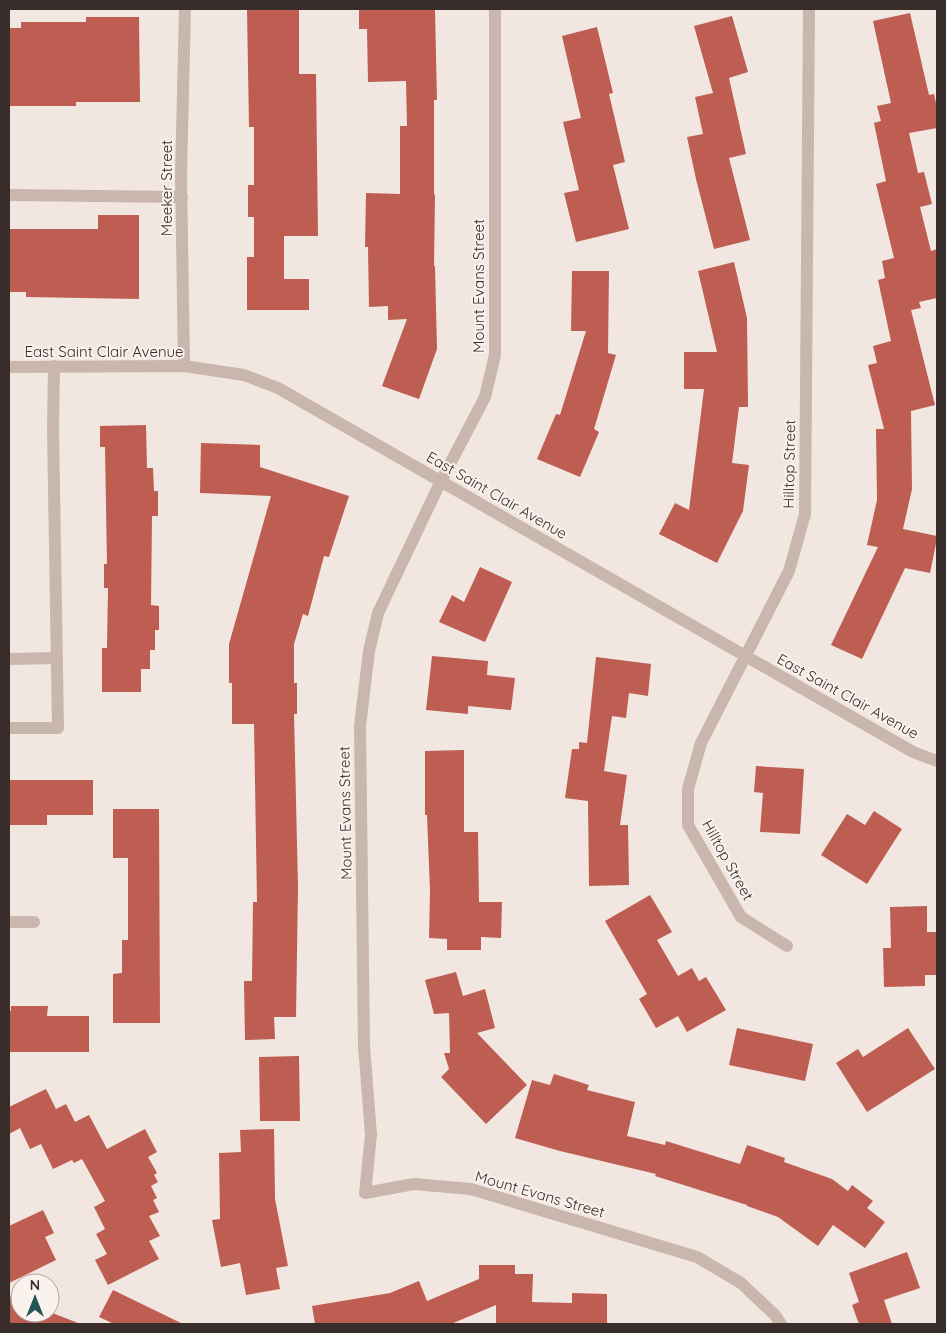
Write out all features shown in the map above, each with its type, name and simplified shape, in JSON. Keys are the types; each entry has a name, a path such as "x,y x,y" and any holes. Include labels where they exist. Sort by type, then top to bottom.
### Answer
{"street":[{"name":"Meeker Street","path":"184,366 182,197 185,9"},
{"name":"Mount Evans Street","path":"495,9 495,355 485,397 378,613 369,650 361,717 364,1046 371,1136 365,1193 414,1184 471,1189 697,1258 741,1283 775,1315 781,1324"},
{"name":"Hilltop Street","path":"787,946 741,917 688,825 688,789 701,743 789,571 805,514 809,9"},
{"path":"9,194 182,197"},
{"path":"9,728 58,728 53,428 54,366"},
{"name":"East Saint Clair Avenue","path":"9,367 184,366 244,375 278,388 745,657 913,752 937,761"},
{"path":"9,659 57,658"},
{"path":"9,922 34,922"}],"building":[{"path":"247,9 299,9 299,74 316,74 318,236 284,236 284,279 309,279 309,310 247,310 247,257 254,257 254,217 248,217 248,185 254,185 254,127 249,127"},
{"path":"359,9 435,9 437,100 434,100 434,266 437,349 419,399 382,386 407,319 388,320 388,306 369,307 368,247 365,247 366,193 400,194 400,126 407,126 406,81 368,82 367,29 359,29"},
{"path":"910,13 929,95 934,94 937,108 937,128 909,133 918,173 924,172 932,204 920,207 931,251 937,249 937,298 919,302 921,308 911,310 935,405 911,411 912,489 903,529 937,536 937,539 930,573 905,568 862,659 831,645 878,547 867,545 877,500 876,429 884,429 868,365 877,363 873,346 891,341 878,280 885,278 882,261 894,258 876,184 886,181 874,123 881,121 877,106 891,103 873,21"},
{"path":"732,16 748,72 729,78 746,154 729,158 750,240 714,249 687,137 703,134 695,97 713,93 694,26"},
{"path":"86,17 139,17 140,102 76,102 76,106 9,106 9,28 21,28 21,22 86,22"},
{"path":"597,27 613,93 609,94 625,162 613,165 629,229 576,242 564,193 579,190 563,122 581,118 562,36"},
{"path":"98,215 139,215 139,299 26,297 26,292 9,292 9,229 98,229"},
{"path":"734,262 747,318 748,407 739,407 732,463 749,465 743,511 717,563 659,534 675,503 689,510 704,389 684,389 684,352 717,352 698,271"},
{"path":"572,271 609,271 608,353 616,355 594,429 599,432 580,477 537,459 556,414 560,415 586,331 571,331"},
{"path":"146,425 147,468 153,468 154,491 158,491 158,516 152,516 151,605 159,606 159,630 155,630 155,650 150,650 150,669 141,669 141,692 102,692 102,648 107,648 108,588 104,588 104,564 107,564 105,447 100,447 100,426"},
{"path":"201,443 260,445 260,467 349,496 329,557 324,556 308,616 303,614 294,644 294,683 297,683 297,714 294,714 298,886 296,1017 274,1017 275,1039 245,1040 244,981 252,981 253,902 257,902 254,724 232,724 232,683 229,683 229,644 271,496 200,493"},
{"path":"480,567 512,582 485,642 439,622 452,595 464,602"},
{"path":"432,656 488,661 487,675 515,678 511,710 468,706 468,714 426,710"},
{"path":"596,657 651,664 648,696 629,693 626,718 612,716 604,771 627,775 620,825 628,825 629,885 589,886 588,801 565,798 572,749 579,749 579,742 587,743"},
{"path":"464,750 464,832 478,832 479,902 502,902 501,938 481,937 481,950 447,950 447,939 429,938 430,891 427,815 425,815 425,751"},
{"path":"756,766 804,769 800,834 760,832 763,793 754,792"},
{"path":"9,780 93,780 93,815 47,815 47,825 9,825"},
{"path":"113,809 159,809 160,1023 113,1023 113,974 122,973 122,940 128,940 128,858 113,858"},
{"path":"874,811 902,829 867,884 821,855 847,814 865,825"},
{"path":"650,895 672,932 657,940 678,976 692,968 699,981 706,977 726,1010 687,1032 678,1016 656,1028 639,999 647,994 605,921"},
{"path":"927,906 927,932 937,932 937,975 925,975 925,986 884,987 883,948 891,948 890,907"},
{"path":"456,972 463,996 485,989 495,1028 477,1033 527,1085 486,1124 441,1077 449,1069 444,1053 450,1053 449,1013 434,1014 425,980"},
{"path":"11,1006 48,1006 47,1016 89,1016 89,1052 9,1052 9,1011 11,1011"},
{"path":"737,1028 813,1044 805,1081 729,1065"},
{"path":"908,1028 935,1069 867,1112 836,1063 858,1049 863,1057"},
{"path":"299,1056 300,1121 260,1121 259,1057"},
{"path":"554,1074 589,1085 587,1090 635,1102 627,1136 665,1145 666,1141 740,1164 747,1145 785,1158 784,1162 832,1179 848,1191 852,1185 873,1201 867,1208 885,1222 865,1248 833,1225 818,1246 778,1217 747,1205 655,1176 656,1174 515,1138 532,1080 550,1085"},
{"path":"46,1089 56,1109 66,1104 75,1122 89,1115 107,1149 145,1129 157,1152 148,1157 157,1173 154,1175 158,1182 151,1186 157,1198 153,1200 159,1212 149,1216 160,1236 149,1241 159,1259 108,1285 95,1260 107,1254 96,1234 105,1229 94,1207 105,1201 82,1159 74,1163 72,1160 53,1169 41,1144 30,1149 20,1128 9,1134 9,1107"},
{"path":"274,1129 275,1199 288,1266 276,1268 280,1289 246,1295 240,1263 221,1267 212,1220 220,1219 219,1153 241,1152 240,1130"},
{"path":"43,1210 54,1233 45,1237 56,1260 29,1273 10,1273 9,1283 9,1226"},
{"path":"907,1252 920,1288 884,1300 892,1324 859,1324 852,1305 859,1302 849,1273"},
{"path":"479,1265 515,1265 515,1274 533,1274 532,1302 572,1303 572,1293 607,1294 607,1324 496,1324 496,1305 451,1324 315,1324 312,1306 390,1293 419,1281 427,1301 479,1279"},
{"path":"113,1290 183,1324 114,1324 99,1317"},
{"path":"9,1296 10,1323 60,1323 60,1316 78,1323 78,1324 9,1324"}]}
